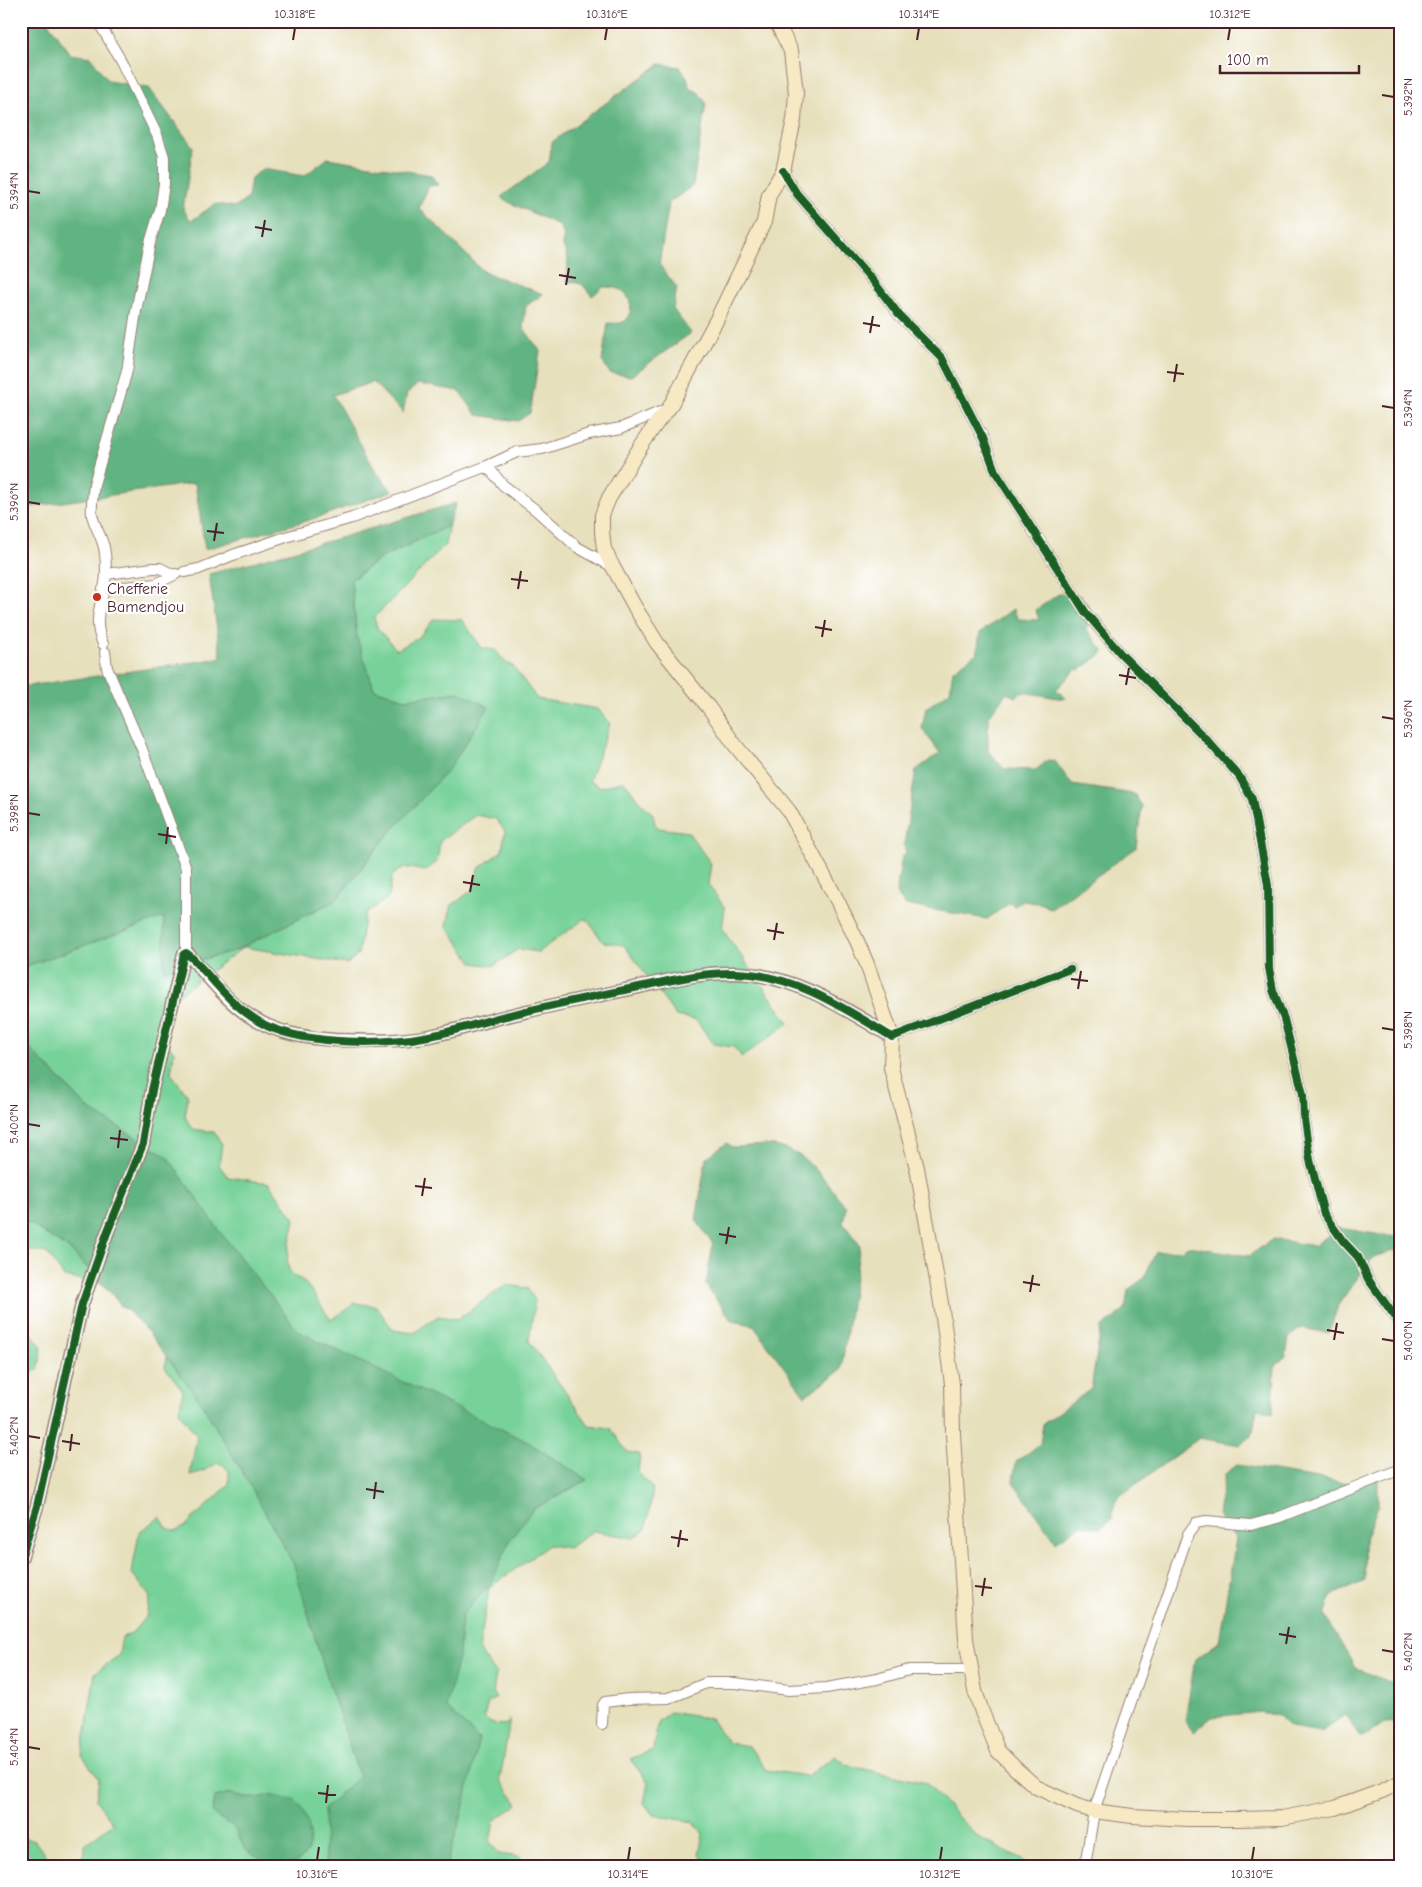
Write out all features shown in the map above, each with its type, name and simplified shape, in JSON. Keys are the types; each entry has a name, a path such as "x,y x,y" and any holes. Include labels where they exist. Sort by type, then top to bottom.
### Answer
{"main road":[{"path":"776,21 791,51 796,93 794,120 783,171 769,195 764,222 717,319 669,408 641,446 610,498 602,515 604,549 612,567 657,642 709,708 735,745 789,811 861,949 892,1037 891,1068 917,1168 941,1303 952,1384 963,1605 971,1670 980,1705 998,1751 1036,1787 1077,1806 1094,1811 1132,1816 1178,1818 1282,1818 1335,1808 1401,1782"}],"street":[{"path":"21,1558 38,1506 82,1304 107,1233 142,1144 152,1090 184,954 186,953 186,868 142,749 107,668 104,648 96,624 106,574 103,543 92,516 94,484 127,371 136,311 150,242 160,210 164,184 164,157 157,135 121,61 98,21"},
{"path":"783,171 797,194 874,282 899,315 942,358 983,438 995,471 1086,613 1121,654 1239,776 1252,799 1268,885 1269,968 1273,990 1284,1019 1303,1094 1304,1119 1310,1160 1324,1214 1343,1241 1358,1257 1368,1279 1401,1325"},
{"path":"103,589 156,584 177,573 199,569 252,548 352,518 487,466 516,452 542,449 589,434 621,428 669,408"},
{"path":"487,466 503,485 537,511 577,547 612,567"},
{"path":"106,574 153,568 177,573"},
{"path":"186,953 232,1001 248,1015 267,1026 304,1037 376,1042 430,1036 509,1015 696,975 735,973 780,980 800,987 826,998 892,1037 1070,968"},
{"path":"1085,1866 1094,1811 1188,1534 1196,1523 1206,1521 1251,1525 1278,1518 1401,1470"},
{"path":"602,1724 603,1705 605,1702 628,1699 668,1698 706,1683 788,1690 826,1688 877,1679 908,1670 971,1670"}],"green space":[{"path":"21,21 47,21 70,54 91,57 108,81 149,88 193,147 183,209 191,221 215,204 236,207 248,198 251,178 263,169 304,176 328,158 431,175 438,185 429,186 419,208 484,272 543,294 526,306 523,327 540,351 530,413 518,421 477,415 459,391 418,384 407,393 403,413 373,382 333,395 375,470 392,491 313,519 205,549 195,483 21,508"},
{"path":"660,64 680,67 687,77 689,87 699,93 706,103 693,185 669,203 659,264 677,288 673,309 691,333 631,376 610,373 602,361 608,323 620,323 629,317 631,307 627,296 619,289 603,287 592,296 582,284 567,281 568,259 562,243 564,236 559,225 501,197 549,162 552,142"},
{"path":"456,503 448,526 381,558 351,580 357,638 374,689 405,699 459,692 489,707 449,769 388,835 336,900 234,951 164,970 164,917 21,968 21,687 221,658 209,574"},
{"path":"449,523 445,545 374,618 378,629 397,650 419,637 434,619 462,620 482,648 495,650 506,663 513,666 537,699 598,709 610,724 589,781 601,787 624,781 642,804 653,814 655,824 659,828 688,832 711,864 708,884 725,908 722,929 789,1023 742,1057 734,1047 714,1044 696,1020 676,1016 624,945 603,942 586,918 538,952 518,949 494,966 473,963 447,927 451,906 474,889 478,869 502,851 505,831 496,819 476,815 440,841 437,862 425,871 404,867 392,876 389,897 365,914 358,955 347,964 244,947 160,1008 157,1028 174,1052 171,1073 188,1096 185,1117 193,1129 214,1132 222,1144 219,1165 228,1177 269,1183 295,1219 288,1251 290,1272 307,1285 331,1320 355,1303 376,1306 393,1330 414,1333 438,1316 458,1319 506,1285 527,1288 535,1300 529,1341 589,1425 610,1428 627,1452 640,1454 638,1472 653,1489 646,1529 634,1538 593,1531 569,1548 549,1545 489,1588 479,1650 496,1674 493,1694 496,1698 488,1703 484,1717 497,1725 507,1724 510,1719 500,1780 518,1804 494,1821 490,1842 499,1854 520,1857 526,1866 55,1866 64,1859 71,1862 80,1860 85,1851 85,1844 113,1823 96,1800 99,1779 82,1755 95,1673 119,1655 122,1637 134,1631 146,1617 150,1597 132,1573 139,1532 160,1517 167,1528 176,1531 185,1527 229,1485 229,1471 222,1464 217,1463 206,1470 190,1475 197,1436 179,1412 183,1391 165,1367 169,1347 143,1311 122,1308 105,1284 64,1277 47,1253 21,1249 21,1180 90,1110 31,1050 21,1025 21,968 164,916 165,969 234,951 336,900 388,835 459,692 405,699 374,689 357,638 351,580 381,558 448,526"},
{"path":"1060,593 1081,596 1090,608 1086,629 1104,652 1080,670 1076,669 1056,690 1066,698 1064,699 1023,692 1016,697 1006,693 988,718 988,751 1004,769 1036,770 1048,760 1055,761 1072,785 1134,794 1142,806 1136,848 1051,909 1043,904 1023,901 1014,906 1011,902 987,919 905,905 896,893 902,856 906,854 904,845 916,770 940,753 922,729 926,708 950,691 953,670 977,653 980,633 1013,609 1018,619 1039,620 1036,610"},
{"path":"21,1025 31,1050 90,1110 167,1156 221,1233 299,1332 528,1442 587,1480 532,1510 510,1540 490,1585 462,1615 459,1654 446,1707 479,1739 463,1810 446,1866 325,1866 324,1809 359,1776 319,1652 294,1565 202,1404 149,1333 70,1250 21,1218"},
{"path":"727,1143 732,1147 774,1146 797,1154 815,1169 846,1207 843,1223 860,1245 841,1370 805,1396 753,1325 732,1321 706,1285 713,1244 696,1220 706,1158"},
{"path":"1338,1228 1401,1238 1401,1248 1372,1258 1338,1305 1329,1333 1301,1328 1289,1337 1286,1357 1275,1365 1273,1413 1257,1409 1252,1436 1240,1445 1199,1438 1116,1499 1112,1519 1100,1528 1080,1525 1056,1542 1013,1482 1016,1462 1040,1444 1043,1424 1091,1389 1101,1328 1125,1310 1128,1290 1144,1278 1156,1252 1182,1250 1188,1246 1249,1256 1273,1239 1314,1246"},
{"path":"21,1319 42,1347 39,1368 21,1381"},
{"path":"1237,1465 1360,1485 1378,1473 1378,1506 1364,1542 1365,1581 1332,1595 1325,1615 1355,1668 1391,1683 1401,1684 1401,1716 1393,1723 1386,1722 1368,1734 1360,1736 1345,1715 1321,1732 1291,1727 1278,1716 1260,1712 1212,1717 1194,1733 1185,1721 1195,1659 1219,1642 1236,1539 1218,1515 1225,1474"},
{"path":"670,1712 711,1719 728,1743 749,1746 766,1770 807,1776 836,1756 847,1765 926,1783 976,1836 1033,1866 708,1866 699,1854 703,1834 694,1822 653,1815 644,1803 648,1782 630,1759 653,1750 658,1721"},
{"path":"230,1793 244,1798 259,1798 269,1795 296,1801 300,1805 310,1830 309,1847 304,1856 298,1861 289,1864 279,1864 269,1862 250,1853 244,1847 234,1828 212,1811 215,1797"},
{"path":"21,1837 35,1841 53,1866 21,1866"}],"cycle path":[{"path":"783,171 797,194 874,282 899,315 942,358 983,438 995,471 1086,613 1121,654 1205,738 1239,776 1252,799 1268,885 1269,968 1273,990 1284,1019 1303,1094 1304,1119 1310,1160 1324,1214 1343,1241 1358,1257 1368,1279 1401,1325"},
{"path":"21,1558 37,1506 82,1304 107,1233 143,1144 152,1090 184,954 186,953 192,957 234,1003 250,1016 267,1026 304,1037 347,1042 391,1041 429,1036 500,1017 577,1000 689,977 723,973 756,975 798,986 837,1004 892,1037 1070,969"}],"place":[{"name":"Chefferie Bamendjou","path":"97,597"}]}
